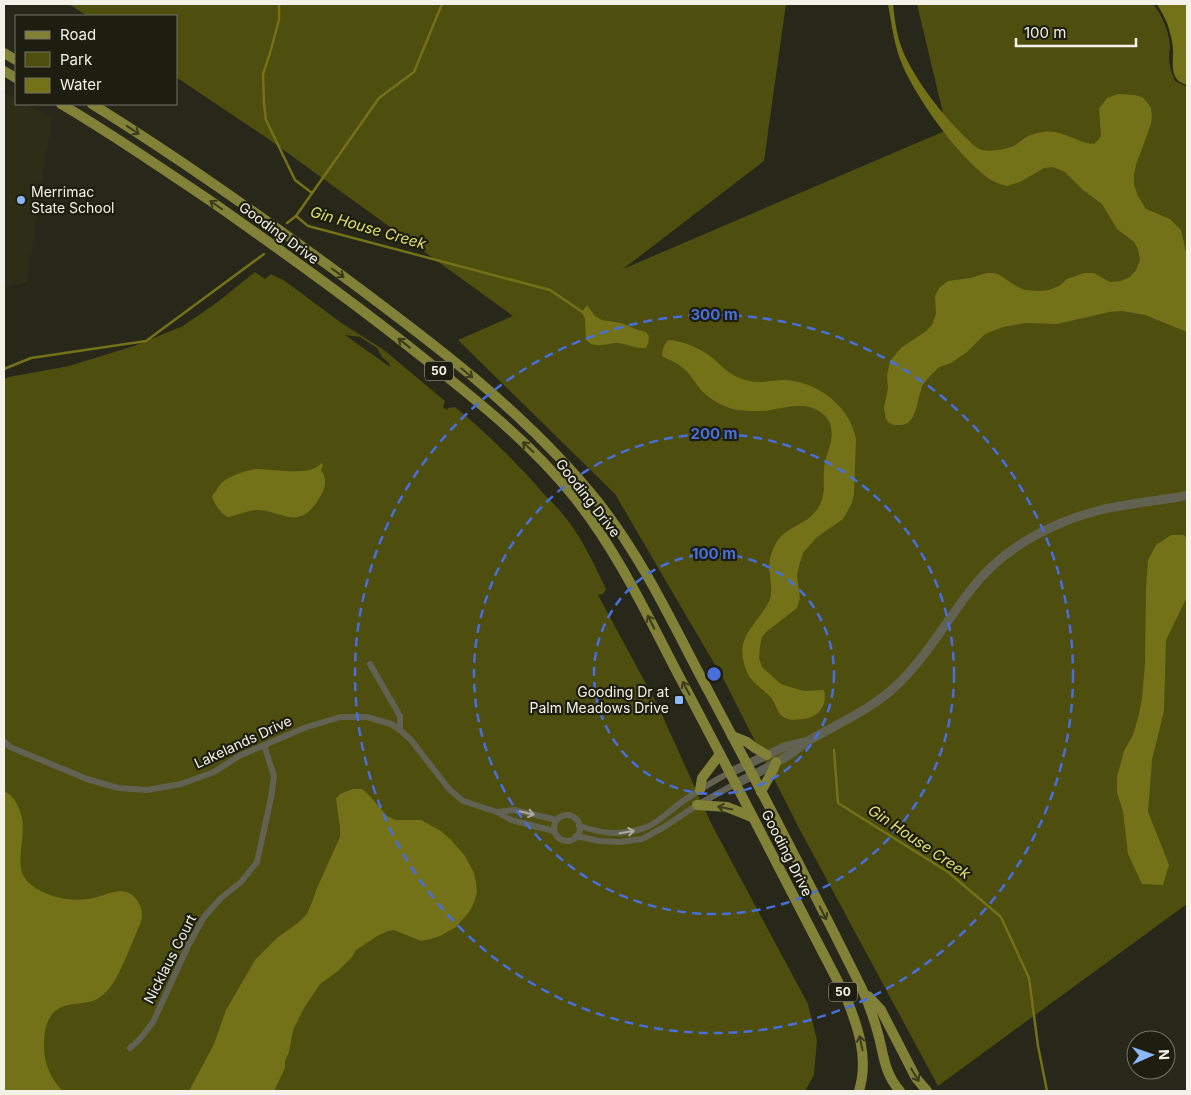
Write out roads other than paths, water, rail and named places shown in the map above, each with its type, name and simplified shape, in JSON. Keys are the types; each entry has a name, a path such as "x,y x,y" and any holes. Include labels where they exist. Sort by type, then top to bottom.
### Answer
{"main road":[{"path":"4,53 15,59"},
{"path":"4,71 15,77"},
{"name":"Gooding Drive","path":"63,105 140,152 361,309 467,393 557,476 593,522 643,607 841,988 858,1030 862,1049 863,1069 859,1091"},
{"name":"Gooding Drive","path":"94,105 203,176 384,306 474,378 541,438 570,468 594,497 631,548 761,792 862,989 877,1028 886,1068 893,1083 900,1091"},
{"path":"732,736 747,742 767,755"},
{"path":"700,790 702,778 720,754"},
{"path":"761,792 774,771 776,762"},
{"path":"697,805 727,807 752,816"},
{"path":"862,989 881,1010 916,1078 927,1091"}],"street":[{"path":"576,836 599,841 620,842 642,839 697,805 776,762 808,741 876,702 898,684 919,662 974,584 1015,547 1041,532 1072,519 1105,509 1187,495"},
{"path":"370,664 400,716 400,730"},
{"name":"Lakelands Drive","path":"4,741 10,748 87,779 118,788 147,790 181,784 214,772 239,756 304,728 340,717 367,717 391,724 400,730 411,740 449,789 463,801 497,812"},
{"path":"579,826 603,833 623,833 642,829 729,773 784,747 808,741"},
{"name":"Nicklaus Court","path":"130,1048 140,1039 153,1022 189,944 204,917 221,898 241,882 257,862 274,776 264,745"},
{"path":"497,812 514,810 556,820"},
{"path":"497,812 511,820 554,831"},
{"path":"562,816 570,816 576,820 579,826 578,834 570,841 558,838 554,831 556,820 562,816"}],"water":[{"path":"888,4 893,4 900,43 917,78 947,118 977,148 982,150 1008,148 1040,132 1057,132 1094,144 1101,136 1099,109 1107,98 1118,94 1135,95 1142,97 1147,102 1151,108 1151,124 1136,165 1134,185 1146,209 1170,219 1181,230 1187,257 1187,332 1145,315 1122,311 1109,312 1057,324 1025,323 1003,327 985,334 967,352 951,363 939,367 929,377 922,386 913,417 908,423 894,425 889,423 886,419 884,408 890,361 902,347 925,332 932,325 936,314 935,296 939,288 948,281 994,273 1025,290 1049,290 1059,286 1067,279 1084,273 1094,273 1110,282 1121,281 1130,277 1136,270 1140,260 1138,249 1134,242 1117,229 1102,204 1083,190 1065,172 1053,167 1044,168 1020,182 1007,186 993,181 966,158 937,123 904,68 895,41"},
{"path":"1157,4 1187,4 1187,85 1175,76 1169,29"},
{"path":"587,305 595,316 602,320 621,323 646,332 649,336 646,348 618,343 595,345 588,342 586,340 585,319 582,312"},
{"path":"671,340 701,350 732,374 744,379 759,382 782,380 807,384 839,405 847,415 852,427 856,439 852,503 843,519 817,537 803,553 797,576 800,598 797,608 766,632 762,637 760,646 759,658 762,667 781,684 804,691 824,690 825,701 821,710 808,718 791,720 782,716 772,699 749,676 742,653 748,632 769,602 771,589 769,563 775,545 789,530 810,517 821,502 824,492 825,464 832,433 830,424 824,415 810,407 795,406 763,411 747,411 732,409 718,403 704,393 682,367 662,356 667,341"},
{"path":"321,463 323,465 321,470 325,479 324,489 313,507 300,516 288,517 258,510 227,517 218,508 212,496 222,482 245,471 257,469 301,471 309,470"},
{"path":"1171,535 1184,535 1187,540 1187,597 1166,640 1164,711 1152,760 1148,812 1169,865 1163,885 1142,884 1128,854 1123,811 1117,793 1117,777 1124,751 1133,735 1142,699 1148,560 1156,545"},
{"path":"353,789 362,789 387,816 396,820 421,820 441,831 452,841 465,856 474,873 477,892 474,903 456,927 440,936 421,941 394,930 388,931 356,950 352,957 338,971 320,984 304,1008 293,1030 285,1068 274,1091 189,1091 214,1044 226,1010 255,960 277,938 307,914 340,837 336,799 340,794"},
{"path":"4,791 14,799 20,811 23,828 20,864 26,880 30,884 48,894 71,900 94,898 120,891 126,892 137,900 142,911 141,922 126,958 117,977 107,991 95,1000 64,1006 53,1013 49,1019 44,1041 45,1056 51,1074 63,1091 4,1091"}],"waterway":[{"path":"279,4 279,20 263,74 266,120 295,180 312,193"},
{"name":"Gin House Creek","path":"442,4 414,72 379,98 296,216 308,226 550,290 584,313"},
{"path":"287,223 296,216"},
{"path":"4,369 31,358 146,341 264,254"},
{"name":"Gin House Creek","path":"834,750 838,803 948,872 1001,917 1029,978 1038,1046 1047,1091"}],"place":[{"name":"Merrimac State School","path":"21,200"},
{"name":"Gooding Dr at Palm Meadows Drive","path":"679,700"}]}
